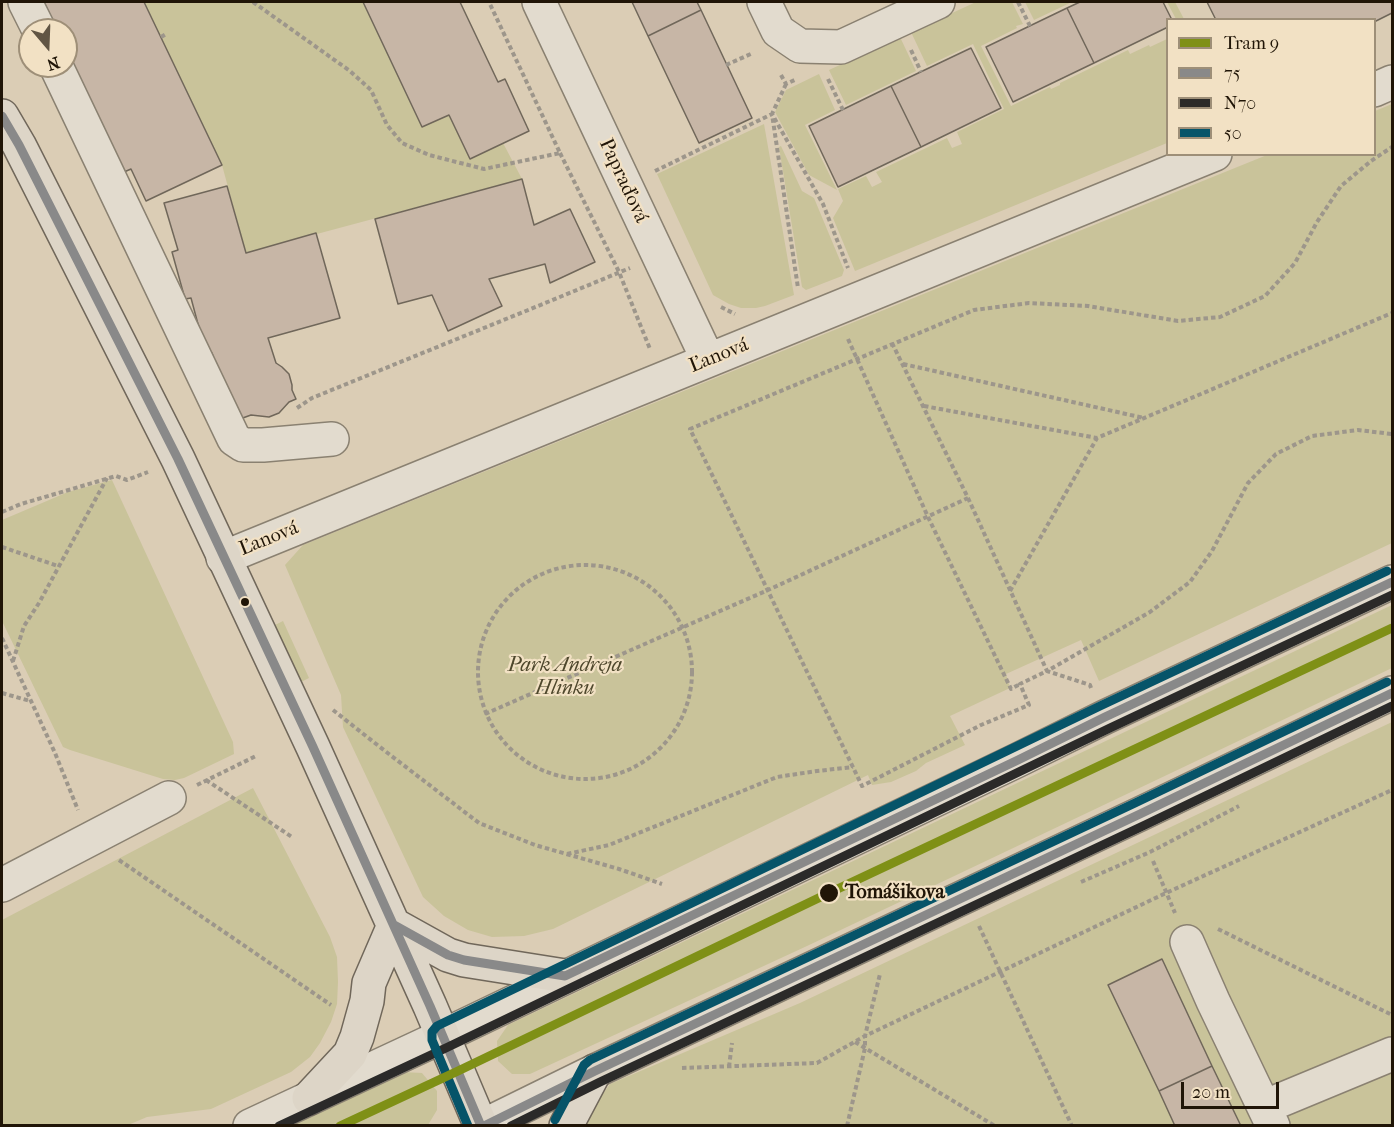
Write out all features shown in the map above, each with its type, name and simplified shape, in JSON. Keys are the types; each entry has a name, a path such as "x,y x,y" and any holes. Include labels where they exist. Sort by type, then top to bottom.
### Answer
{"main road":[{"path":"2,116 178,459 313,747 482,1125"},
{"path":"394,925 448,955 464,960 565,976"},
{"path":"309,1098 350,1054 368,1001 369,983 394,925"},
{"path":"566,1125 595,1071"}],"street":[{"path":"25,2 33,18"},
{"name":"Papraďová","path":"539,2 708,360"},
{"path":"764,2 778,31 800,46 841,48 938,2"},
{"path":"62,78 234,439 243,445 332,439"},
{"path":"1376,89 1392,82"},
{"name":"Ľanová","path":"223,558 1210,156"},
{"path":"250,1125 443,1036 1105,717 1392,582"},
{"path":"482,1125 1392,693"},
{"path":"2,885 170,798"},
{"path":"1194,926 1213,1001 1269,1116 1392,1054"}],"path":[{"path":"253,2 350,71 371,90 387,125 402,143 429,155 484,169 560,153"},
{"path":"489,2 619,272 654,358"},
{"path":"1018,2 1030,26"},
{"path":"161,37 166,34"},
{"path":"726,65 757,51"},
{"path":"827,78 843,110"},
{"path":"786,84 772,114 798,288"},
{"path":"649,174 772,114"},
{"path":"772,114 824,204 848,268"},
{"path":"1020,684 1029,705 981,725 862,786 690,429 974,310 1029,303 1088,306 1178,321 1220,317 1264,296 1295,263 1317,222 1341,186 1392,147"},
{"path":"295,410 312,398 659,256"},
{"path":"713,299 721,308 740,316"},
{"path":"835,309 928,517 1011,689 1150,612 1190,582 1212,551 1248,483 1276,453 1312,436 1358,430 1392,434"},
{"path":"923,406 1097,438 1392,313"},
{"path":"892,343 968,498 1047,671 1090,685 1105,717"},
{"path":"902,364 1145,418"},
{"path":"1010,591 1097,438"},
{"path":"2,512 107,478 116,476 127,480 178,459"},
{"path":"12,661 24,626 39,603 107,478"},
{"path":"485,714 768,590 968,498"},
{"path":"2,547 58,566"},
{"path":"597,564 632,575 662,596 684,627 693,659 691,694 679,726 657,752 628,771 595,780 561,778 529,765 520,758 503,743 485,714 476,677 481,640 498,607 525,582 559,567 597,564"},
{"path":"2,638 55,753 89,840 332,1006"},
{"path":"2,693 31,701"},
{"path":"331,708 479,823 535,845 662,884"},
{"path":"170,798 256,756"},
{"path":"567,854 609,845 777,777 853,767"},
{"path":"206,780 292,837"},
{"path":"681,1068 817,1063 865,1036 1167,893 1392,790"},
{"path":"1153,861 1167,893"},
{"path":"1172,906 1194,926 1392,1015"},
{"path":"979,926 1072,1125"},
{"path":"847,1125 866,1048 865,1036 881,968"},
{"path":"855,1042 995,1125"}],"green space":[{"path":"144,2 363,2 422,127 449,115 470,159 503,143 522,179 246,253 222,165"},
{"path":"976,2 1012,2 1023,24 981,46 1011,106 1050,87 1051,89 1060,85 1128,50 1130,54 1166,39 1166,143 855,271 833,218 843,201 838,189 866,176 872,187 882,182 876,172 947,138 952,148 962,144 957,132 1004,109 973,44 927,66 911,32"},
{"path":"1025,2 1072,2 1034,20"},
{"path":"1167,2 1175,2 1183,18 1175,18"},
{"path":"900,37 916,71 846,105 829,70"},
{"path":"819,74 835,110 805,125 837,190 809,175 775,112 786,90"},
{"name":"Park Andreja Hlinku","path":"1392,104 1392,543 1099,681 1081,640 1006,674 1010,688 950,716 965,745 891,782 872,785 868,775 553,929 524,936 492,937 468,930 444,916 423,897 343,727 341,695 285,565 303,545 1265,156 1376,156 1376,111"},
{"path":"764,124 794,295 765,306 741,308 713,295 657,174"},
{"path":"781,146 802,191 814,198 844,270 842,276 806,290 802,287 779,147"},
{"path":"112,480 233,742 234,754 184,778 163,779 63,747 2,621 2,520 68,492"},
{"path":"1392,605 1392,668 807,946 530,1074 512,1074 498,1061 497,1041 508,1025"},
{"path":"283,621 309,678 297,684 271,627"},
{"path":"1392,722 1392,1125 579,1126 610,1084 800,1003"},
{"path":"253,788 330,937 337,957 337,1004 331,1022 310,1057 291,1072 211,1109 147,1117 128,1125 2,1125 2,920"},
{"path":"403,1072 422,1073 437,1091 437,1110 428,1125 290,1126"}],"building":[{"path":"44,2 144,2 222,165 146,201 131,169 124,172 78,74 78,18 51,18"},
{"path":"363,2 460,2 498,82 505,79 529,131 470,159 449,115 422,127"},
{"path":"632,2 697,2 701,10 648,36"},
{"path":"1080,2 1163,2 1171,18 1166,18 1166,28 1094,63 1067,8"},
{"path":"1207,2 1392,2 1392,13 1376,21 1376,18 1215,18"},
{"path":"1067,8 1094,63 1013,102 986,47"},
{"path":"701,10 752,118 699,143 648,36"},
{"path":"971,48 1001,108 921,147 891,86"},
{"path":"891,86 921,147 838,187 809,126"},
{"path":"522,179 534,225 570,209 595,262 550,283 545,264 489,279 502,306 448,331 432,295 398,304 375,219"},
{"path":"227,186 246,253 316,233 340,318 268,338 276,363 289,374 296,399 289,402 279,413 269,417 251,415 240,419 217,370 212,353 206,354 191,298 185,299 172,252 178,250 164,203"},
{"path":"1162,959 1212,1066 1159,1091 1108,985"},
{"path":"1212,1066 1241,1126 1175,1126 1159,1091"}],"tram line":[{"name":"9","path":"340,1126 1392,628"}],"transit line":[{"name":"75","path":"2,116 19,145 178,459 313,747 430,1006 481,1126"},
{"name":"50","path":"468,1126 432,1040 432,1032 437,1026 1100,706 1387,571"},
{"name":"75","path":"394,925 448,955 464,960 565,976 1392,582"},
{"name":"N70","path":"279,1126 1392,595"},
{"name":"50","path":"555,1120 584,1065 590,1060 1387,682"},
{"name":"75","path":"484,1126 595,1071 1392,693"},
{"name":"N70","path":"511,1126 1392,706"}],"place":[{"name":"Tomášikova","path":"829,893"}]}
